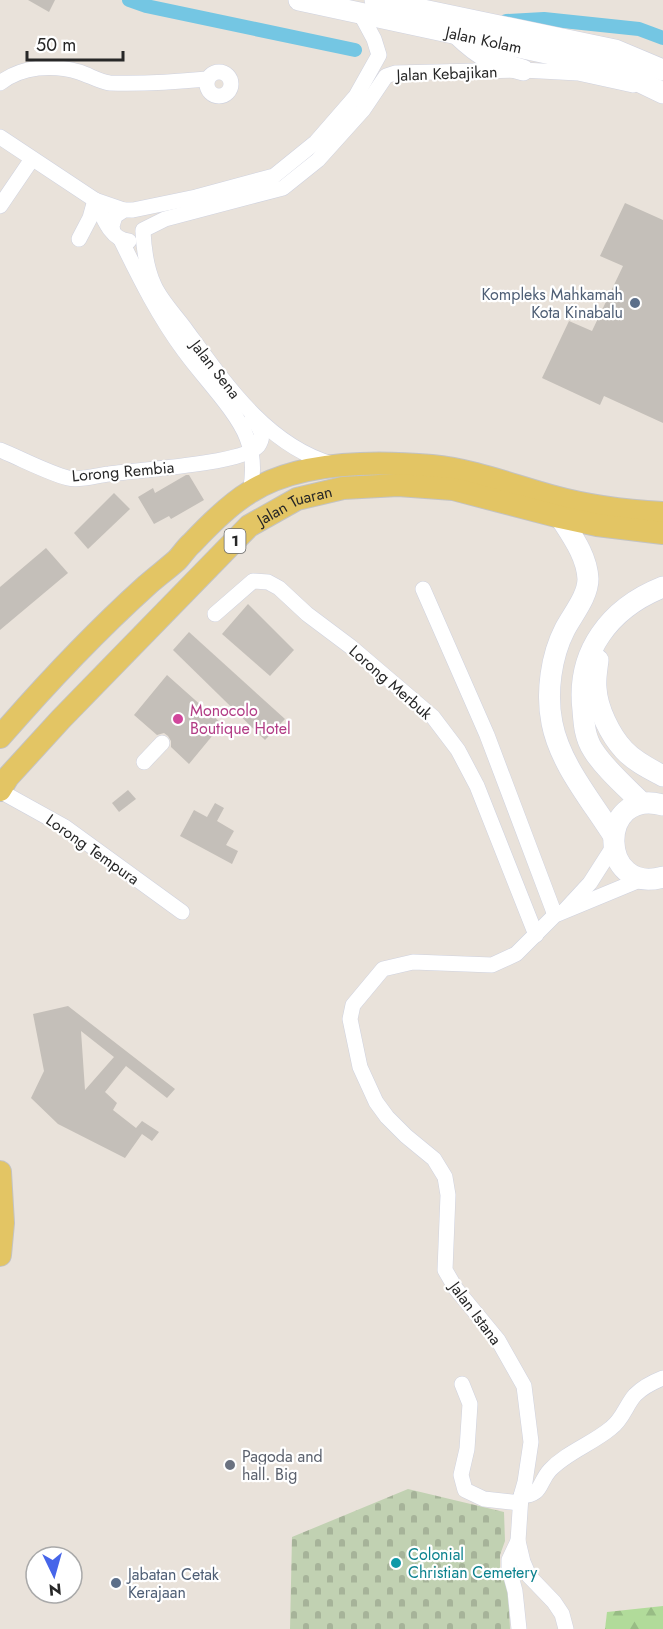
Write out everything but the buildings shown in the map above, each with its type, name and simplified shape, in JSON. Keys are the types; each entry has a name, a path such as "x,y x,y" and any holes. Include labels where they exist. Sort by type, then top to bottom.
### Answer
{"main road":[{"name":"Jalan Kolam","path":"299,0 452,17 492,41 606,66 663,93"},
{"name":"Jalan Kolam","path":"368,7 421,10 615,50 663,70"},
{"path":"421,10 421,17 427,22 488,34 492,41"},
{"path":"452,17 478,53 493,61 523,70"},
{"name":"Jalan Tuaran","path":"0,737 46,684 145,587 179,559 190,544 250,492 299,472 377,463 433,466 489,476 552,496 625,511 663,513"},
{"name":"Jalan Tuaran","path":"0,791 8,777 61,719 249,526 297,499 343,488 398,485 453,489 597,525 663,533"},
{"path":"560,517 583,556 588,582 554,657 550,691 552,723 562,756 613,841 621,865 631,874 653,878"},
{"path":"653,804 592,750 585,731 580,693 587,656 607,624 630,604 663,587"},
{"path":"607,624 598,656 596,688 602,712 611,732 624,750 640,763 663,776"},
{"path":"613,841 621,817 630,808 653,804"},
{"path":"0,1172 3,1222 0,1256"}],"street":[{"name":"Jalan Kebajikan","path":"128,210 240,185 274,176 282,171 315,142 356,96 379,55 368,7"},
{"path":"0,83 23,69 41,68 60,68 107,82 207,80"},
{"name":"Jalan Kebajikan","path":"143,231 165,219 283,188 318,160 363,110 386,76 395,73 523,70 578,73 663,93"},
{"path":"0,137 95,200 128,210"},
{"path":"0,206 32,159"},
{"path":"282,171 307,159 318,160"},
{"path":"95,200 90,218 79,239 114,233 131,241 143,231"},
{"name":"Jalan Sena","path":"95,200 145,290 184,350 242,427 254,472 250,492"},
{"path":"114,233 112,221 115,216 128,210"},
{"name":"Jalan Sena","path":"128,210 137,212 143,220 145,253 154,286 228,388 278,435 320,460 339,466"},
{"path":"145,253 165,219"},
{"path":"242,403 261,428 262,436 258,445 250,452"},
{"name":"Lorong Rembia","path":"0,450 69,479 201,463 250,452"},
{"name":"Lorong Merbuk","path":"215,614 253,581 268,582 279,588 433,717 458,750 477,786 536,935"},
{"path":"423,589 487,735 559,913"},
{"path":"144,762 162,743"},
{"name":"Lorong Tempura","path":"0,791 65,827 182,912"},
{"name":"Jalan Istana","path":"566,1629 562,1614 554,1602 529,1576 518,1541 520,1499 531,1442 524,1386 498,1340 456,1289 445,1270 448,1195 445,1177 434,1159 406,1136 376,1102 360,1067 350,1019 353,1005 383,969 413,962 492,965 516,954 590,883 613,841"},
{"name":"Jalan Istana","path":"559,913 653,878"},
{"path":"462,1384 470,1404 467,1449 461,1475 465,1490 484,1499 520,1499 537,1491 549,1471 573,1452 612,1428 627,1410 634,1396 648,1384 663,1378"},
{"path":"518,1541 509,1560 509,1569 515,1591 519,1629"}],"green space":[{"name":"Colonial Christian Cemetery","path":"408,1489 504,1512 505,1541 500,1555 500,1571 508,1590 510,1629 290,1629 292,1537"},
{"path":"663,1606 663,1629 605,1629 607,1612"}],"waterway":[{"path":"129,0 146,6 355,50"},
{"path":"506,21 544,19 639,29 663,38"}],"place":[{"name":"Kompleks Mahkamah Kota Kinabalu","path":"635,303"},
{"name":"Monocolo Boutique Hotel","path":"178,719"},
{"name":"Pagoda and hall. Big","path":"230,1465"},
{"name":"Colonial Christian Cemetery","path":"396,1563"},
{"name":"Jabatan Cetak Kerajaan","path":"116,1583"}]}
